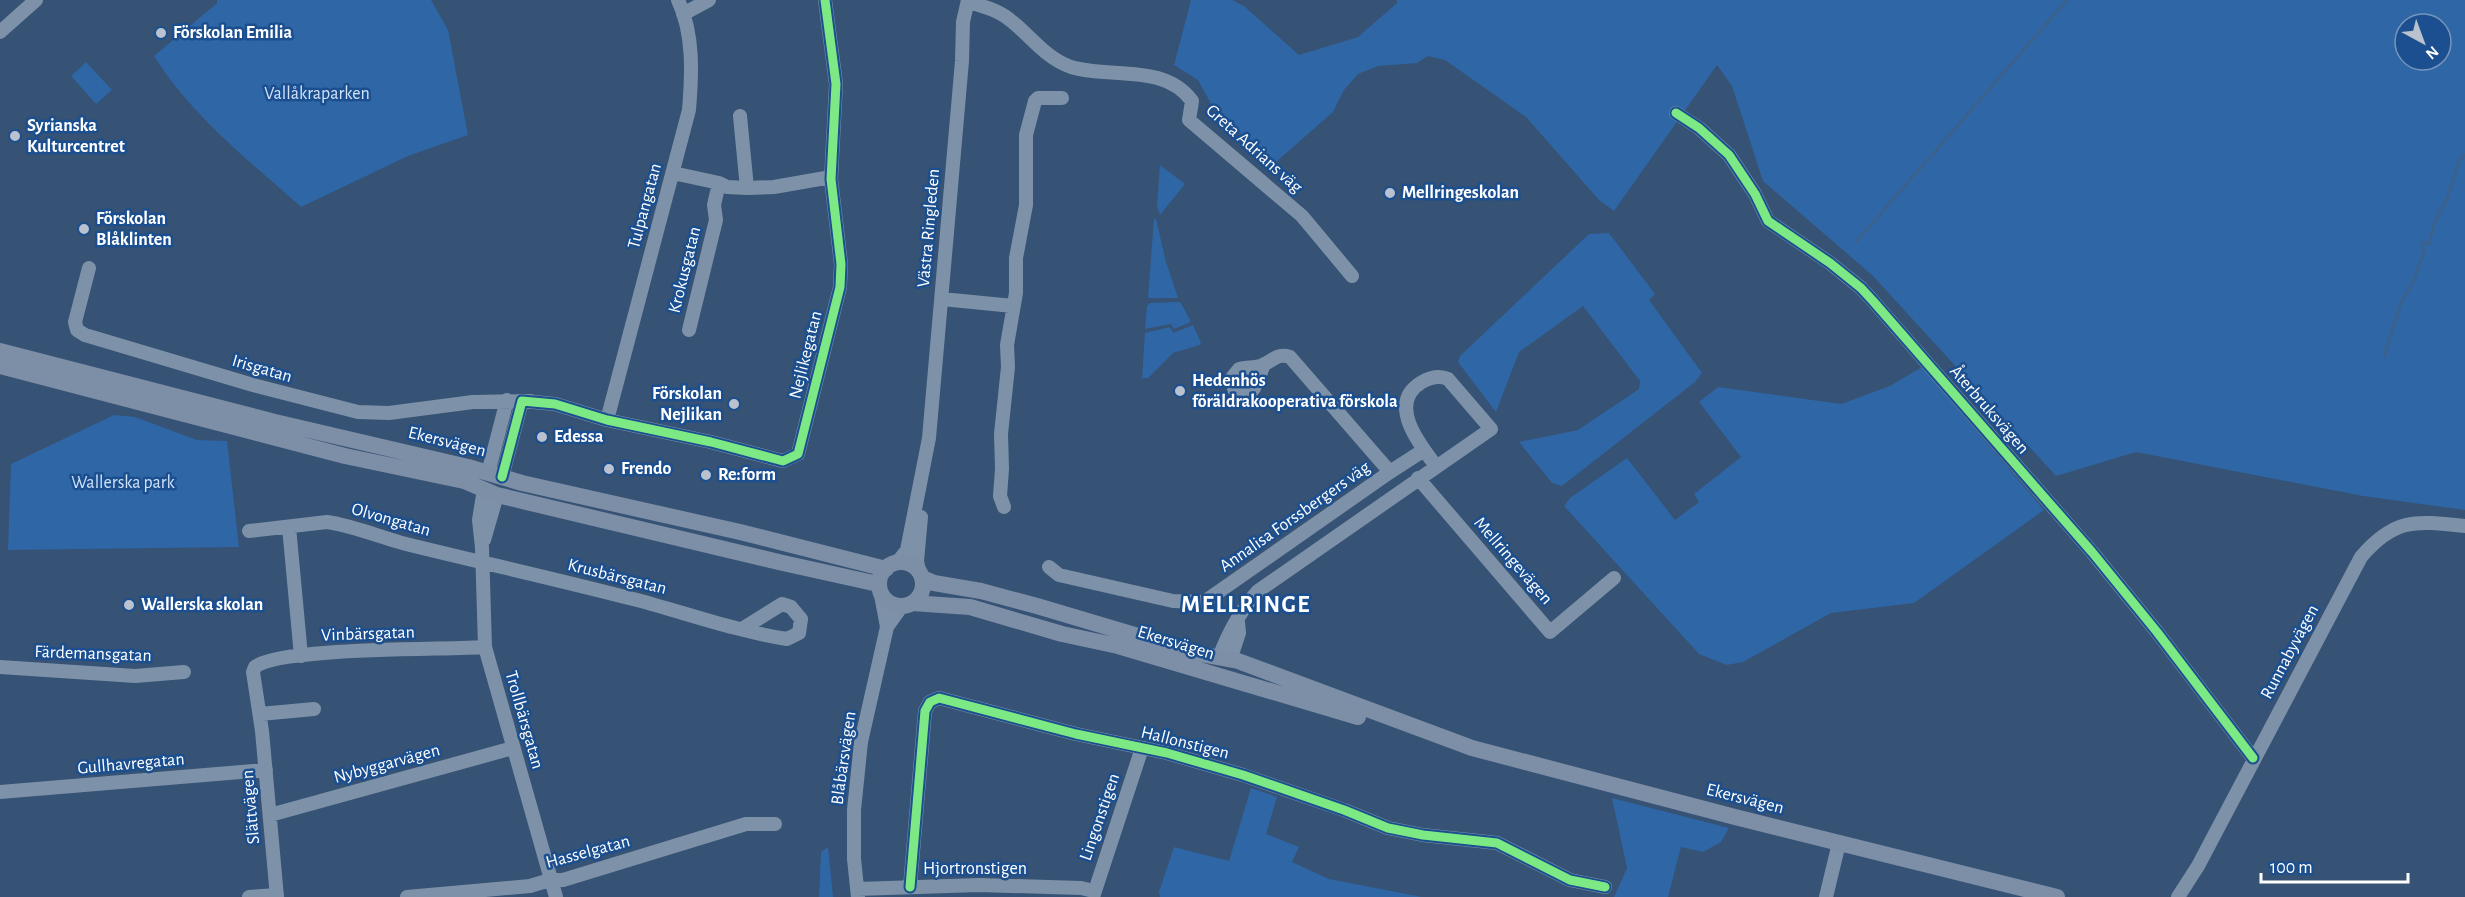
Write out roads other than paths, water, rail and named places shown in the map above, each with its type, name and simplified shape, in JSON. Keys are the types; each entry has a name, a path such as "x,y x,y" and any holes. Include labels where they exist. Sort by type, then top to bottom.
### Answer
{"main road":[{"name":"Ekersvägen","path":"0,351 264,419 772,561 886,577"},
{"name":"Ekersvägen","path":"0,366 345,456 464,481 493,483"},
{"path":"907,563 920,575 923,590 907,605 891,604 886,577 907,563"},
{"name":"Ekersvägen","path":"920,575 934,584 981,591 1167,646 1262,669 1314,691 1472,748 2057,897"},
{"name":"Ekersvägen","path":"907,605 970,608 1118,646 1377,723 1426,733"},
{"path":"1219,677 1225,659"}],"street":[{"path":"0,33 36,0"},
{"name":"Tulpangatan","path":"607,420 689,110 691,83 689,42 678,0"},
{"path":"683,14 709,0"},
{"name":"Nejlikegatan","path":"514,400 542,401 607,420 711,442 783,461 798,454 840,287 841,264 831,177 836,84 825,0"},
{"name":"Greta Adrians väg","path":"968,1 1003,15 1037,46 1069,66 1084,70 1159,78 1176,86 1192,101 1190,120 1302,216 1352,276"},
{"name":"Västra Ringleden","path":"886,577 907,550 917,516 926,460 942,299 962,61 963,22 968,1"},
{"path":"1004,507 999,496 1002,469 1000,434 1008,367 1007,345 1016,293 1016,258 1025,213 1026,135 1031,110 1038,98 1062,98"},
{"name":"Återbruksvägen","path":"1676,113 1699,128 1729,155 1755,194 1768,221 1830,262 1873,301 2092,552 2157,632 2253,758"},
{"path":"740,116 747,188"},
{"path":"673,173 719,183 727,187 747,188 774,187 831,177"},
{"name":"Krokusgatan","path":"689,330 716,220 714,205 719,183"},
{"name":"Irisgatan","path":"89,268 75,322 77,330 85,335 253,385 358,412 400,413 473,402 514,400"},
{"path":"942,299 1013,306"},
{"name":"Annalisa Forssbergers väg","path":"1264,364 1274,357 1283,355 1290,357 1390,472"},
{"path":"1225,659 1230,630 1238,622 1248,602 1257,591 1491,429 1448,379 1441,376 1427,379 1415,386 1408,398 1409,428 1436,466"},
{"path":"493,483 514,400"},
{"name":"Annalisa Forssbergers väg","path":"1049,567 1059,574 1173,601 1204,602 1424,450"},
{"name":"Mellringevägen","path":"1419,478 1476,548 1550,632 1614,578"},
{"name":"Trollbärsgatan","path":"493,483 482,555 485,648 556,897"},
{"name":"Västra Ringleden","path":"917,516 917,561 920,575"},
{"name":"Olvongatan","path":"249,531 327,522 398,542 482,555"},
{"name":"Runnabyvägen","path":"2178,897 2198,867 2351,574 2372,545 2395,530 2416,522 2465,526"},
{"path":"290,527 302,656"},
{"name":"Krusbärsgatan","path":"482,555 742,629"},
{"name":"Blåbärsvägen","path":"857,893 854,820 856,779 861,742 887,627 886,577"},
{"name":"Blåbärsvägen","path":"887,627 907,605"},
{"name":"Vinbärsgatan","path":"255,666 269,659 334,652 485,648"},
{"name":"Slättvägen","path":"255,666 253,672 260,714 277,896"},
{"name":"Färdemansgatan","path":"0,667 135,676 184,672"},
{"name":"Hallonstigen","path":"910,887 925,711 930,702 939,698 1253,778 1388,828 1423,835 1497,843 1570,880 1605,887"},
{"path":"260,714 314,709"},
{"name":"Nybyggarvägen","path":"270,814 513,748"},
{"name":"Lingonstigen","path":"1093,894 1142,748"},
{"name":"Gullhavregatan","path":"0,792 266,770"},
{"name":"Hasselgatan","path":"406,897 530,886 550,880 563,880 746,824 775,824"},
{"path":"1826,897 1839,843"},
{"name":"Runnabyvägen","path":"2190,897 2198,867"},
{"name":"Hjortronstigen","path":"857,893 910,887 992,885 1081,888 1093,894"},
{"path":"249,897 277,896"}],"waterway":[{"path":"1856,242 2067,0"},
{"path":"2384,357 2401,303 2414,280 2424,252 2422,242 2429,244 2434,224 2447,199 2460,158 2465,155"}],"place":[{"name":"Förskolan Emilia","path":"161,33"},
{"name":"Syrianska Kulturcentret","path":"15,136"},
{"name":"Mellringeskolan","path":"1390,193"},
{"name":"Förskolan Blåklinten","path":"84,229"},
{"name":"Hedenhös föräldrakooperativa förskola","path":"1180,391"},
{"name":"Förskolan Nejlikan","path":"734,404"},
{"name":"Edessa","path":"542,437"},
{"name":"Frendo","path":"609,469"},
{"name":"Re:form","path":"706,475"},
{"name":"Wallerska skolan","path":"129,605"}],"district":[{"name":"MELLRINGE","path":"1246,605"}],"park label":[{"name":"Vallåkraparken","path":"317,94"},
{"name":"Wallerska park","path":"123,483"}]}
